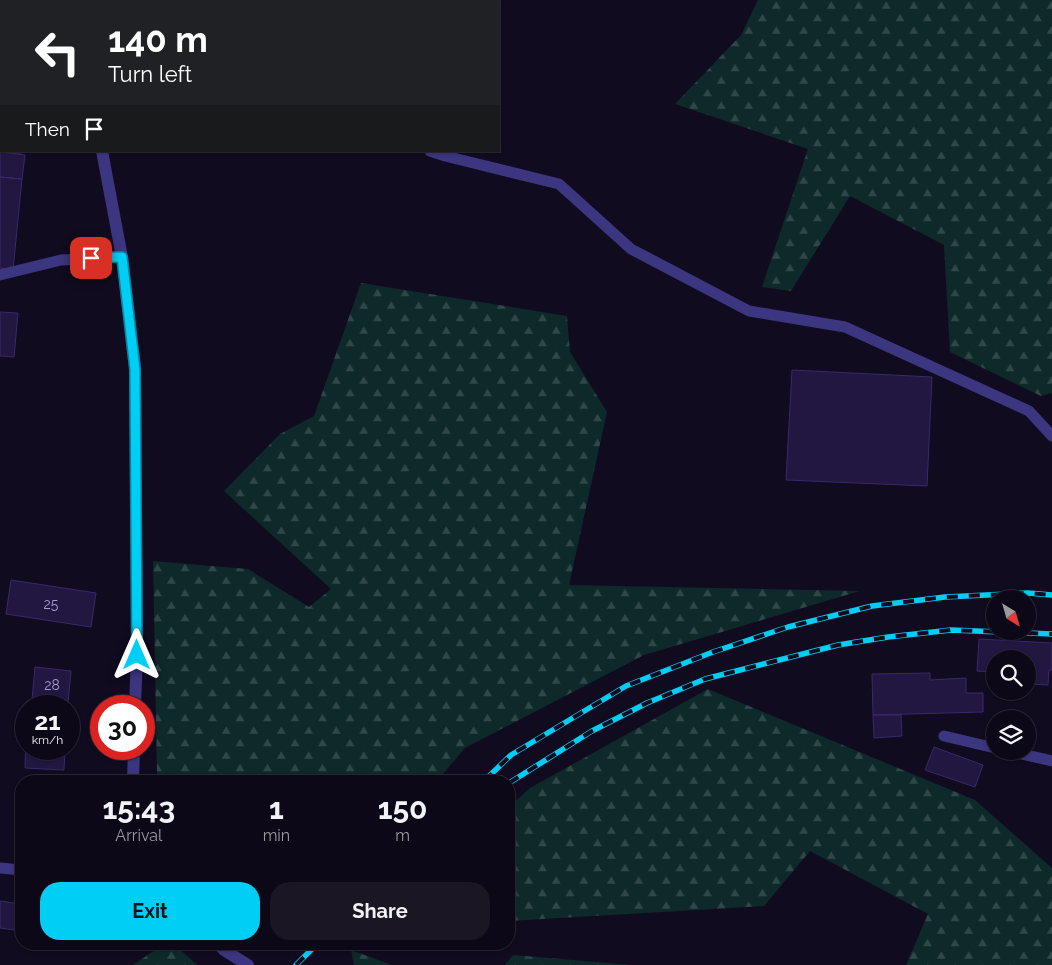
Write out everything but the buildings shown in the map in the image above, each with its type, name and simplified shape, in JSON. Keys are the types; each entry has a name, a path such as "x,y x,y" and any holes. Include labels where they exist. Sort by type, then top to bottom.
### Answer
{"street":[{"path":"102,152 122,257 135,369 137,645 135,695"},
{"path":"133,775 134,760"},
{"path":"224,950 248,965"}],"lane":[{"path":"433,152 559,184 631,249 749,311 844,327 1029,411 1052,436"},
{"path":"0,275 61,260 122,257"},
{"path":"944,736 986,746"},
{"path":"1036,757 1052,761"},
{"path":"0,868 15,869"}],"green space":[{"path":"758,0 1052,0 1052,393 1041,396 950,352 944,245 850,196 791,291 762,287 808,149 675,104 741,35"},
{"path":"361,283 567,316 570,352 607,412 569,585 860,591 644,655 465,748 442,775 157,774 153,561 248,569 309,607 331,589 224,491 280,434 314,416"},
{"path":"708,689 975,800 1052,868 1052,965 906,965 928,914 810,851 764,906 515,921 515,802 530,788"},
{"path":"155,950 181,950 197,965 133,965"},
{"path":"351,950 392,965 354,965"},
{"path":"513,955 632,965 505,965"}],"railway":[{"path":"490,775 511,755 626,686 713,652 788,627 872,606 945,597 1028,593 1052,595"},
{"path":"515,779 592,731 647,703 705,679 838,645 888,637 951,630 1052,634"},
{"path":"296,965 311,950"}],"route":[{"path":"91,258 122,257 135,369 137,655"}]}
